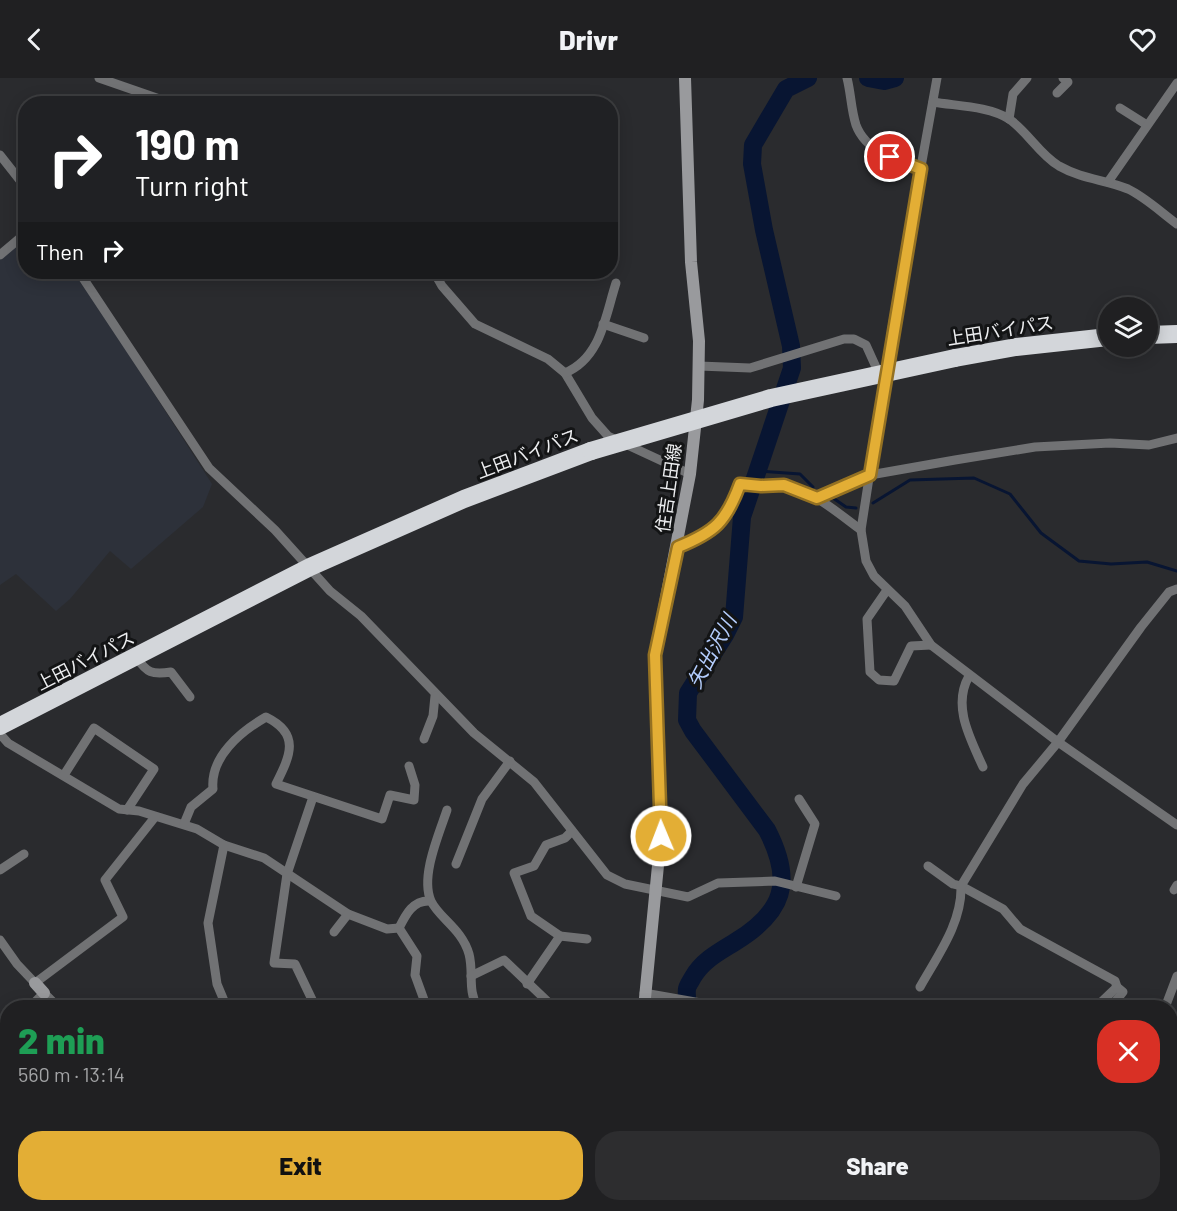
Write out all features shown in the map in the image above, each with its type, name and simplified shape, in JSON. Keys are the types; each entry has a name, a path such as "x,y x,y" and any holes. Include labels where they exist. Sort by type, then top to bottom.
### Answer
{"highway":[{"path":"1158,335 1177,334"},
{"name":"上田バイパス","path":"0,726 310,567 464,499 591,451 771,398 955,358 1016,347 1098,338"}],"main road":[{"name":"住吉上田線","path":"644,1000 661,836 655,655 678,547 690,474 699,366 691,262 685,78"},
{"path":"35,983 44,993"}],"street":[{"path":"99,78 151,96"},
{"path":"938,78 893,322 885,389 861,530 866,561 874,576 905,606 931,645 1058,742 1177,825"},
{"path":"1009,119 1013,94 1027,78"},
{"path":"1057,93 1068,82 1063,78"},
{"path":"848,82 856,125 867,142 904,164 921,169"},
{"path":"1108,182 1177,83"},
{"path":"933,102 978,109 1009,119 1040,151 1059,165 1089,180 1108,182 1131,190 1177,224"},
{"path":"1119,108 1147,125"},
{"path":"0,155 18,178"},
{"path":"0,255 18,240"},
{"path":"84,279 209,468 275,530 330,591 388,643 435,696 474,733 534,782 613,880 688,897 718,883 775,881 836,896"},
{"path":"438,279 476,324 548,359 566,373 592,418 608,436 690,474"},
{"path":"566,373 577,368 591,356 616,284"},
{"path":"603,324 644,338"},
{"path":"699,366 750,368 844,339 861,341 870,350 885,389"},
{"path":"817,498 870,475 1035,447 1110,443 1149,445 1177,438"},
{"path":"678,547 711,532 731,508 740,484 784,485 817,498 861,530"},
{"path":"920,987 957,919 962,903 961,886 1023,784 1058,742 1169,591 1177,589"},
{"path":"887,590 867,619 870,672 879,680 894,681 911,646 931,645"},
{"path":"136,657 152,674 171,672 190,697"},
{"path":"969,676 962,696 962,711 983,767"},
{"path":"424,739 433,716 435,696"},
{"path":"184,824 191,807 213,789 212,775 216,761 252,725 266,717 277,722 289,738 291,747 276,784 313,797 382,819 390,795 414,800 415,785 409,766"},
{"path":"64,775 94,728 154,769 127,810"},
{"path":"0,734 8,743 119,809 184,824 224,845 264,858 348,914 387,929 399,928"},
{"path":"456,864 482,799 510,761"},
{"path":"312,1000 295,964 274,963 287,874 313,797"},
{"path":"795,886 814,824 799,799"},
{"path":"447,810 428,867 430,901 463,941 469,954 470,986 475,1000"},
{"path":"0,940 17,964 35,983 123,917 105,880 155,817"},
{"path":"572,831 565,838 546,845 534,866 514,873 531,916 560,936 587,939"},
{"path":"224,845 208,923 217,984 224,1000"},
{"path":"0,870 24,854"},
{"path":"928,866 953,884 1003,909 1020,929 1115,981 1117,987 1123,992 1116,1000"},
{"path":"399,928 411,907 424,900 430,901"},
{"path":"334,932 348,914"},
{"path":"399,928 417,956 415,975 424,1000"},
{"path":"527,984 560,936"},
{"path":"471,976 504,960 546,1000"},
{"path":"1168,1000 1177,976"},
{"path":"1103,1000 1117,987"},
{"path":"37,1000 44,993 51,1000"},
{"path":"644,993 682,1000"}],"shaded area":[{"path":"18,244 18,279 78,279 212,484 203,507 131,569 110,551 70,599 56,611 16,574 0,585 0,260"}],"waterway":[{"name":"矢出沢川","path":"687,1000 687,988 697,971 712,957 752,931 764,919 774,907 780,894 782,880 780,865 767,830 687,720 688,693 734,617 742,517 792,368 791,346 764,230 752,164 753,145 786,89 808,78"},
{"name":"矢出沢川","path":"868,78 884,81 895,78"},
{"path":"759,471 800,474 813,487"},
{"path":"873,503 910,480 974,478 1010,494 1041,533 1079,561 1111,564 1147,562 1177,571"},
{"path":"833,498 846,507 856,508"}],"route":[{"path":"661,836 655,655 661,618 678,547 711,532 722,521 731,508 740,484 784,485 817,498 870,475 885,389 893,322 921,169 890,157"}]}
